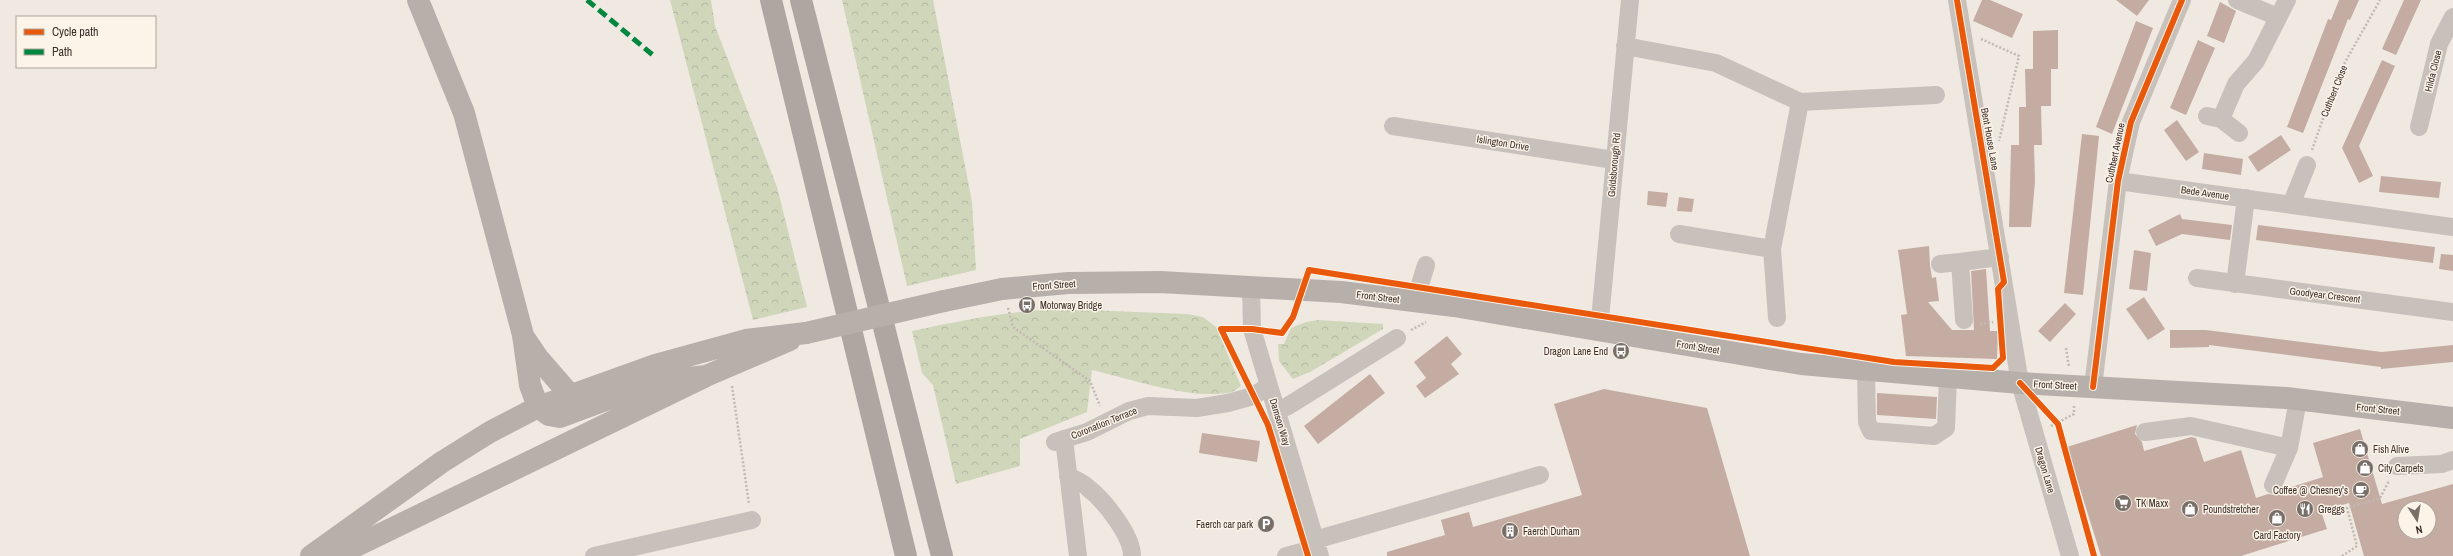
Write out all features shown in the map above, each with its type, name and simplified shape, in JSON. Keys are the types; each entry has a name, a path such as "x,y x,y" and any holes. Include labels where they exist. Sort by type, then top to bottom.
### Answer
{"highway":[{"path":"771,0 906,556"},
{"path":"801,0 942,556"}],"main road":[{"path":"418,0 464,113 523,335 530,385 538,407"},
{"name":"Front Street","path":"806,333 1002,289 1068,283 1160,282 1251,286 1342,292 1414,301 1801,364 1948,378 2286,398 2453,418"},
{"path":"573,404 655,365 738,342 806,333"},
{"path":"330,556 706,376 806,333"},
{"path":"523,335 538,358 573,404 572,428 559,446"},
{"path":"311,556 354,544 442,462 490,432 538,407 573,404 654,382 706,376"}],"street":[{"name":"Goldsborough Rd","path":"1599,330 1630,0"},
{"name":"Bent House Lane","path":"1957,0 2011,320 2020,383"},
{"name":"Cuthbert Avenue","path":"2093,387 2118,181 2131,122 2182,0"},
{"path":"2237,0 2278,17"},
{"path":"2239,133 2214,118 2236,84 2256,61 2286,0"},
{"name":"Hilda Close","path":"2419,127 2439,44 2453,17"},
{"path":"1625,46 1716,63 1800,102 1936,95"},
{"path":"1777,318 1772,249 1800,102"},
{"name":"Islington Drive","path":"1392,126 1614,160"},
{"path":"2291,204 2307,165"},
{"name":"Bede Avenue","path":"2118,181 2453,227"},
{"path":"2235,284 2246,198"},
{"path":"1679,234 1772,249"},
{"path":"1940,264 2000,257"},
{"path":"1960,262 1964,320"},
{"path":"1414,301 1426,265"},
{"name":"Goodyear Crescent","path":"2197,278 2453,312"},
{"name":"Damson Way","path":"1251,286 1252,329 1317,548"},
{"path":"1277,411 1288,406 1397,338"},
{"path":"1866,371 1867,422 1871,431 1879,432 1934,436 1946,428 1948,378"},
{"name":"Dragon Lane","path":"2020,383 2070,556"},
{"name":"Coronation Terrace","path":"1068,476 1059,440 1087,432 1106,421 1129,411 1148,406 1197,408 1228,403 1253,396 1269,386"},
{"path":"2273,485 2289,448 2298,400"},
{"path":"2145,432 2191,426 2289,448"},
{"path":"2397,466 2442,464 2453,460"},
{"path":"1286,556 1317,548 1540,475"},
{"path":"1068,476 1078,556"},
{"path":"1068,476 1087,486 1112,513 1132,546 1132,556"},
{"path":"594,556 752,520"}],"path":[{"path":"1962,30 2018,56 1998,144"},
{"path":"1002,289 1013,327 1090,381 1106,421"},
{"path":"1964,320 1972,324 2011,320"},
{"path":"729,367 752,520"},
{"path":"2053,418 2058,424"},
{"path":"2342,556 2357,546 2347,508 2380,498 2397,466"}],"green space":[{"path":"670,0 711,0 715,26 777,187 807,307 753,320"},
{"path":"842,0 933,0 972,202 976,270 907,286"},
{"path":"1060,309 1187,314 1203,317 1216,327 1241,386 1229,393 1195,393 1159,387 1092,370 1087,412 1020,439 1020,466 956,484 933,385 922,373 912,331 986,317"},
{"path":"1318,320 1383,324 1383,329 1310,372 1293,379 1279,361 1278,344 1284,344 1291,328 1306,322"}],"building":[{"path":"1982,0 1990,0 2023,14 2012,38 1973,21"},
{"path":"2116,0 2149,0 2137,16"},
{"path":"2339,0 2359,0 2350,20 2348,19 2303,133 2287,127 2328,19 2331,20"},
{"path":"2404,0 2421,0 2396,55 2382,49"},
{"path":"2220,2 2236,11 2224,43 2207,36"},
{"path":"2136,21 2153,28 2112,134 2096,127"},
{"path":"2058,30 2058,69 2051,69 2051,106 2041,106 2042,145 2034,145 2035,182 2031,227 2009,227 2011,145 2019,145 2019,107 2026,107 2025,69 2033,69 2033,31"},
{"path":"2198,40 2215,48 2186,115 2170,108"},
{"path":"2382,60 2395,66 2359,146 2373,176 2359,183 2342,148"},
{"path":"2177,120 2199,152 2186,161 2164,130"},
{"path":"2082,134 2099,136 2083,295 2064,293"},
{"path":"2281,135 2291,150 2258,172 2248,157"},
{"path":"2204,153 2243,159 2241,175 2202,169"},
{"path":"2381,176 2441,182 2439,198 2379,192"},
{"path":"1648,191 1668,193 1666,207 1647,205"},
{"path":"1679,197 1694,199 1692,212 1677,211"},
{"path":"2180,214 2182,219 2232,225 2230,240 2182,234 2156,246 2148,230"},
{"path":"2258,225 2435,247 2433,263 2256,240"},
{"path":"1929,246 1932,278 1936,277 1939,301 1928,302 1952,330 1974,330 1971,271 1986,269 1990,331 1998,331 1997,359 1906,356 1901,315 1907,314 1898,250"},
{"path":"2134,250 2151,253 2147,291 2129,289"},
{"path":"2441,254 2453,255 2453,271 2439,269"},
{"path":"2144,297 2165,329 2148,340 2126,309"},
{"path":"2065,303 2076,314 2050,342 2038,331"},
{"path":"2170,330 2206,330 2382,352 2453,345 2453,362 2381,369 2381,367 2209,345 2209,347 2170,348"},
{"path":"1447,336 1462,354 1451,364 1459,374 1425,398 1416,386 1426,378 1414,362"},
{"path":"1370,374 1385,393 1318,444 1304,426"},
{"path":"1604,389 1707,408 1750,556 1387,556 1387,552 1445,535 1441,520 1469,512 1473,527 1582,495 1554,404"},
{"path":"1877,393 1937,397 1936,419 1877,415"},
{"path":"2137,425 2135,434 2142,442 2144,451 2191,437 2196,438 2204,462 2241,450 2256,498 2268,494 2275,495 2282,490 2323,477 2313,443 2360,429 2382,504 2453,484 2453,556 2364,556 2349,503 2321,511 2327,529 2241,556 2101,556 2067,447"},
{"path":"1202,433 1260,441 1257,462 1199,453"}],"marked path":[{"path":"587,0 654,56"}],"cycle path":[{"path":"1308,556 1268,425 1221,329 1252,329 1282,333 1293,317 1309,270 1894,362 1993,368 2003,358 1998,289 2004,282 1957,0"},
{"path":"2093,387 2118,181 2131,122 2182,0"},
{"path":"2020,383 2058,424 2094,556"}],"place":[{"name":"Motorway Bridge","path":"1027,305"},
{"name":"Dragon Lane End","path":"1621,351"},
{"name":"Fish Alive","path":"2360,449"},
{"name":"City Carpets","path":"2365,468"},
{"name":"Coffee @ Chesney's","path":"2361,490"},
{"name":"TK Maxx","path":"2123,503"},
{"name":"Poundstretcher","path":"2190,509"},
{"name":"Greggs","path":"2305,509"},
{"name":"Card Factory","path":"2277,518"},
{"name":"Faerch car park","path":"1266,524"},
{"name":"Faerch Durham","path":"1510,531"}]}
